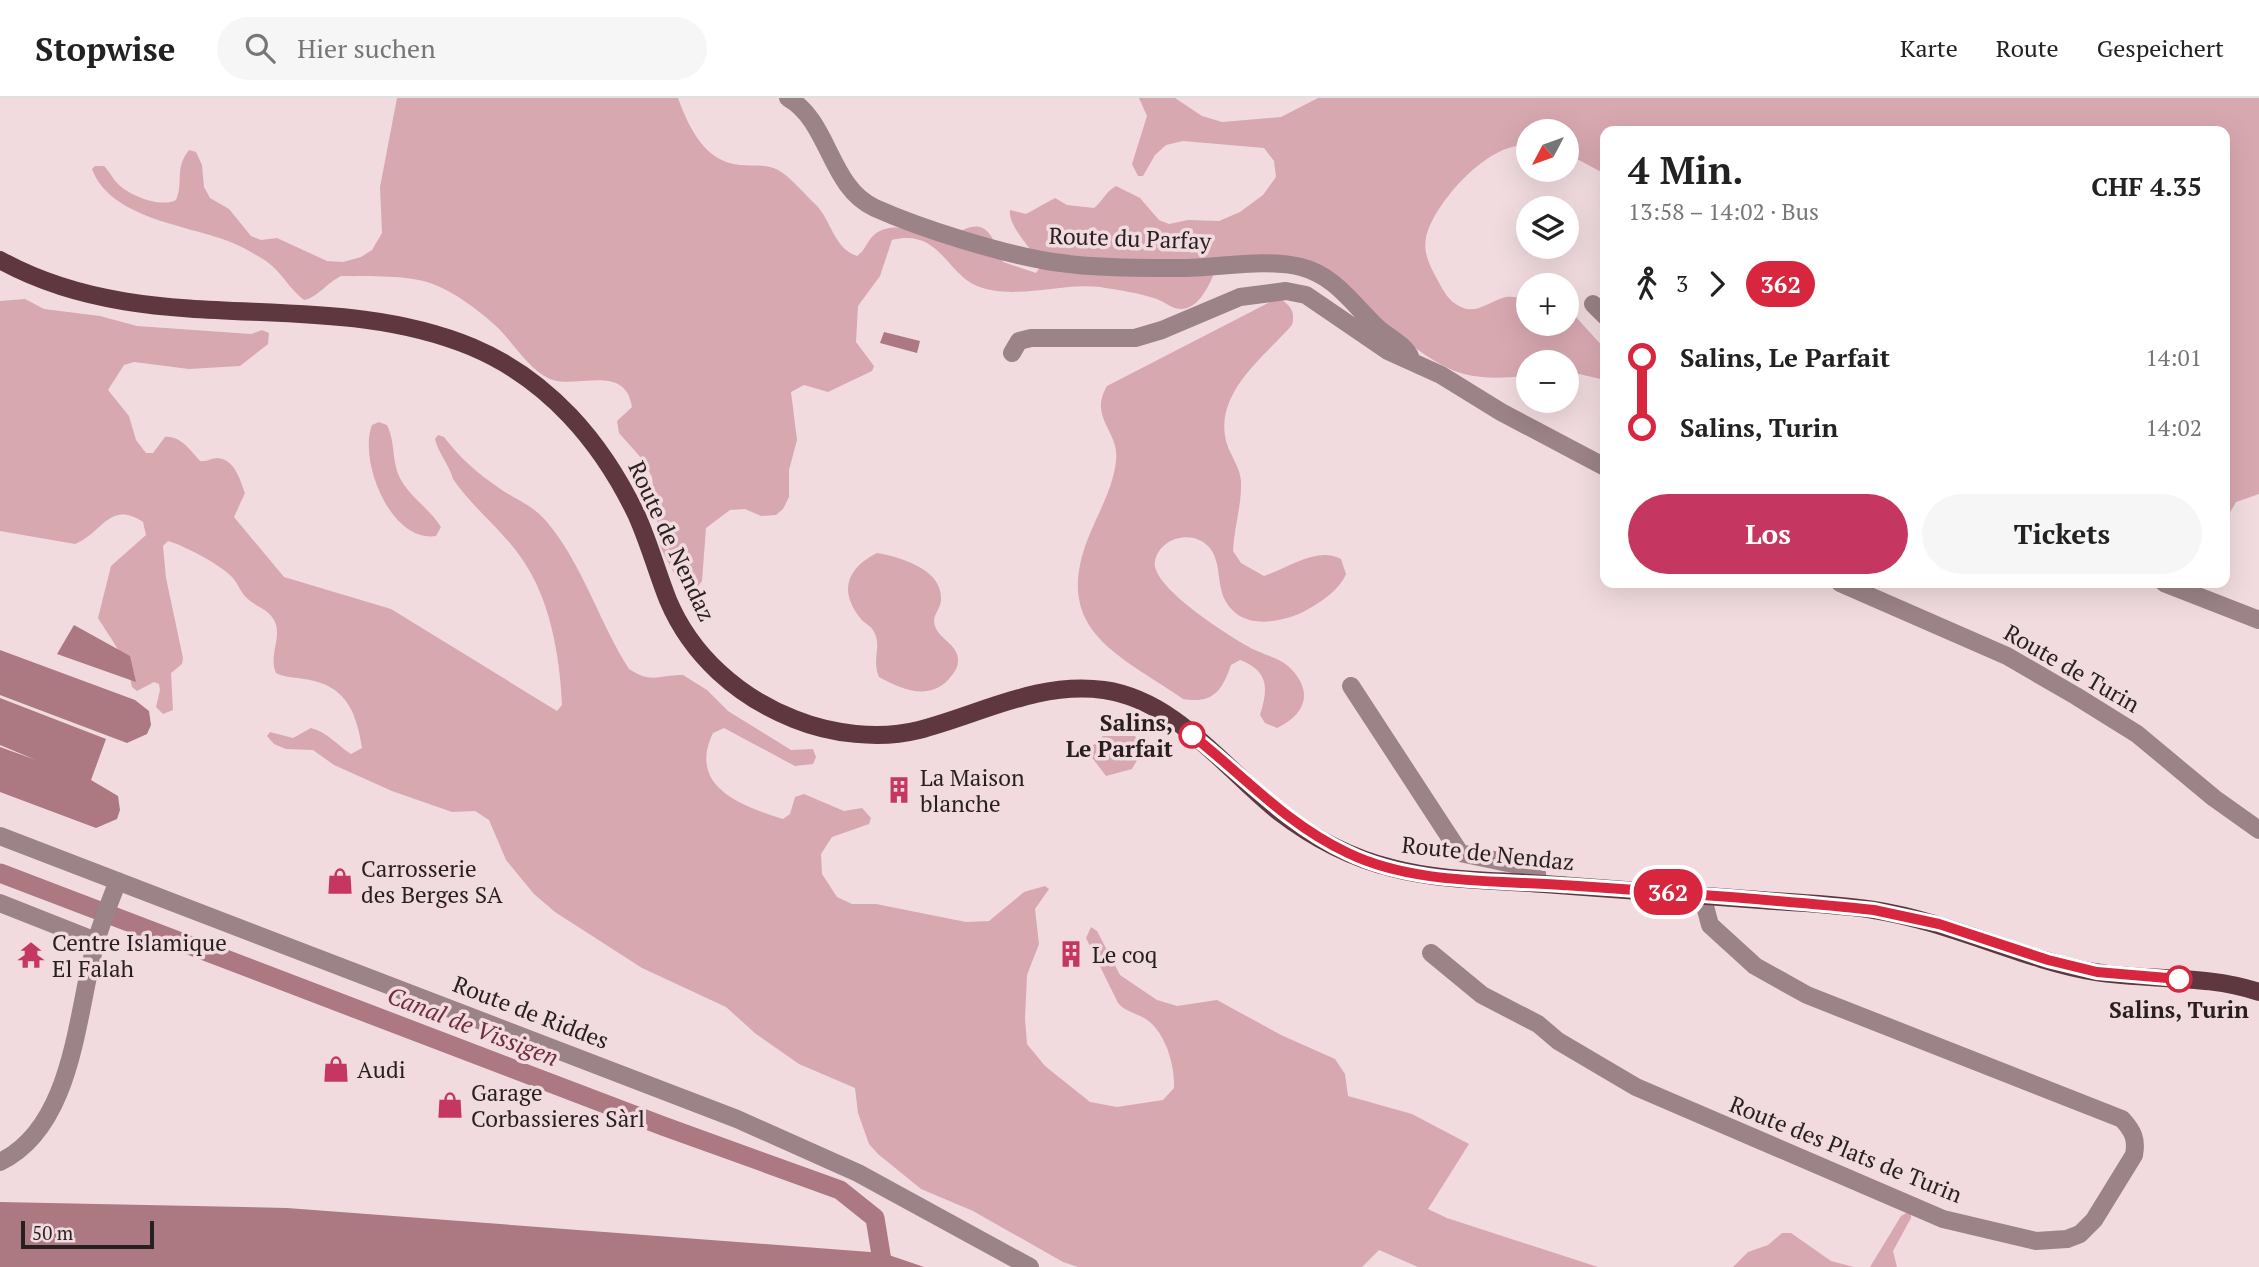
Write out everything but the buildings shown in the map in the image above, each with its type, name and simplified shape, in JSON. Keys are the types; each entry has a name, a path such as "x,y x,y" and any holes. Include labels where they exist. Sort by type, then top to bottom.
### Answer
{"main road":[{"name":"Route de Nendaz","path":"0,260 51,284 91,297 164,307 392,324 451,338 503,363 535,384 576,421 612,469 639,521 669,603 694,645 741,692 800,722 859,734 901,733 1033,693 1060,689 1111,691 1149,704 1177,723 1283,815 1307,832 1351,855 1415,873 1874,910 1939,924 2048,960 2097,972 2217,982 2259,992"}],"street":[{"name":"Route du Parfay","path":"788,98 807,115 853,192 876,208 937,230 1054,262 1167,268 1265,265 1304,267 1320,274 1345,294 1378,328 1409,354 1411,361"},
{"path":"1012,353 1019,341 1031,338 1135,338 1162,330 1222,302 1286,291 1306,295 1369,339 1600,464"},
{"name":"Route de Turin","path":"1851,588 2007,656 2076,696 2137,734 2192,781 2259,830"},
{"path":"2177,588 2259,620"},
{"path":"1352,686 1460,853 1532,868 1537,873 1537,883"},
{"name":"Route de Riddes","path":"0,836 737,1119 858,1173 1030,1267"},
{"path":"0,1162 21,1152 43,1127 57,1100 96,940 118,881"},
{"name":"Route des Plats de Turin","path":"1432,953 1482,995 1538,1024 1558,1041 1636,1087 1918,1210 2036,1241 2067,1239 2080,1234 2094,1220 2134,1155 2136,1144 2132,1130 2122,1119 1807,995 1773,978 1710,925 1702,895"},
{"path":"0,904 96,940"}],"shaded area":[{"path":"397,98 678,98 693,132 708,150 728,162 769,167 783,173 820,209 837,240 857,256 872,236 883,230 911,229 948,239 969,228 977,227 989,233 1003,262 1036,273 1043,263 1016,230 1010,210 1026,214 1055,198 1067,205 1094,208 1116,186 1140,198 1159,220 1169,224 1188,220 1219,221 1240,212 1263,195 1276,177 1274,161 1264,148 1183,141 1166,145 1155,155 1143,176 1138,176 1132,164 1147,116 1139,98 1175,98 1202,116 1222,122 1281,117 1318,98 2259,98 2259,494 2236,502 2230,512 2230,126 1600,126 1600,171 1579,160 1579,119 1516,119 1516,147 1497,153 1481,164 1451,192 1440,208 1426,238 1428,259 1446,295 1461,307 1473,309 1506,297 1516,297 1516,336 1579,336 1579,320 1600,344 1600,379 1579,374 1579,350 1516,350 1516,376 1494,378 1464,374 1432,359 1365,311 1326,288 1283,269 1261,263 1220,261 1198,301 1187,308 1179,309 1150,297 1100,287 1022,292 991,290 966,280 931,246 921,240 892,240 880,276 858,306 856,342 874,366 872,371 828,392 804,385 791,392 797,440 789,470 789,497 783,509 776,515 761,516 745,509 730,510 706,528 702,581 692,594 683,591 660,546 652,477 643,460 619,433 617,421 632,407 628,393 620,385 598,380 561,382 542,375 496,326 475,308 449,292 422,281 341,276 304,300 262,258 228,241 132,209 101,186 92,169 95,166 104,166 118,184 130,193 154,202 170,202 176,200 180,169 189,150 196,152 202,165 204,187 210,198 229,209 251,236 261,240 277,238 327,261 343,262 361,257 372,250 382,233 380,187"},
{"path":"25,299 44,309 100,316 137,326 251,334 262,330 269,333 268,344 240,366 189,369 134,362 124,365 108,390 129,416 136,440 146,453 153,453 165,437 170,437 185,444 200,461 217,458 232,466 245,493 234,517 284,577 391,609 557,711 562,705 559,667 552,628 539,590 520,556 453,479 435,439 438,435 444,437 476,471 530,507 547,522 571,556 629,669 637,674 655,678 683,675 707,690 728,711 791,750 813,749 816,757 813,764 795,766 724,728 713,733 707,752 707,767 713,781 736,800 783,819 790,814 795,797 804,794 844,811 862,808 871,818 869,824 832,837 821,854 822,874 837,897 852,904 876,904 966,922 989,921 1024,892 1045,886 1049,889 1035,909 1039,944 1027,975 1027,1044 1045,1066 1090,1102 1117,1107 1163,1100 1174,1088 1171,1062 1162,1037 1148,1021 1118,1003 1086,938 1091,927 1097,931 1120,975 1157,1000 1177,1006 1217,1000 1281,1035 1335,1059 1345,1074 1348,1096 1412,1114 1469,1144 1428,1209 1447,1218 1598,1267 1418,1267 1379,1250 1362,1267 1078,1267 1063,1262 973,1211 921,1189 869,1144 858,1113 855,1088 799,1064 756,1034 726,1007 642,968 555,912 534,894 506,860 489,820 475,811 452,812 392,791 334,765 313,750 286,749 274,744 267,736 270,732 293,738 311,728 351,754 362,748 354,715 343,697 335,690 314,681 276,673 274,660 277,633 269,613 246,598 233,578 221,568 193,551 168,541 163,546 166,578 183,658 182,664 171,673 173,710 163,714 156,707 159,684 154,682 137,691 132,687 123,659 98,618 111,566 146,535 143,522 131,516 114,516 75,544 0,531 0,301"},
{"path":"1282,300 1292,311 1292,325 1236,389 1225,419 1226,442 1241,481 1233,551 1241,563 1264,576 1323,555 1341,559 1346,574 1333,591 1303,612 1282,619 1259,622 1239,615 1231,608 1222,592 1213,553 1202,541 1186,537 1170,541 1163,546 1155,561 1157,572 1165,584 1194,611 1244,644 1284,663 1296,675 1304,692 1301,709 1277,728 1265,723 1260,715 1265,696 1264,681 1249,664 1240,660 1231,665 1215,694 1193,700 1183,699 1116,654 1099,638 1086,619 1079,598 1079,572 1087,541 1112,482 1116,461 1114,441 1101,407 1107,386 1272,301"},
{"path":"884,332 920,341 917,353 880,343"},
{"path":"379,422 387,425 390,432 401,480 441,527 436,536 420,535 405,527 382,497 374,478 369,440 372,425"},
{"path":"877,553 918,566 935,580 940,589 941,603 934,619 935,626 952,646 958,661 948,680 932,690 905,689 879,677 876,636 854,609 848,590 853,573"},
{"path":"74,625 130,656 136,682 57,654"},
{"path":"0,650 135,700 149,711 151,725 147,734 127,743 0,695"},
{"path":"0,698 106,739 91,780 118,796 120,810 117,819 96,828 0,792 0,747 36,760 0,745"},
{"path":"1103,736 1135,736 1143,750 1132,769 1106,776 1087,751"},
{"path":"0,1202 287,1208 883,1253 924,1267 0,1267"},
{"path":"1911,1214 1911,1218 1893,1251 1897,1267 1870,1267 1901,1216"},
{"path":"1782,1233 1791,1233 1831,1261 1854,1267 1733,1267 1748,1252 1768,1245"}],"waterway":[{"name":"Canal de Vissigen","path":"0,873 663,1126 840,1190 875,1218 883,1267"}],"bus line":[{"name":"362","path":"1192,735 1265,800 1307,832 1351,855 1391,868 1464,878 1813,903 1874,910 1939,924 2048,960 2097,972 2179,979"}],"place":[{"name":"Salins, Le Parfait","path":"1192,735"},
{"name":"La Maison blanche","path":"899,790"},
{"name":"Carrosserie des Berges SA","path":"340,881"},
{"name":"Le coq","path":"1071,954"},
{"name":"Centre Islamique El Falah","path":"31,955"},
{"name":"Salins, Turin","path":"2179,979"},
{"name":"Audi","path":"336,1069"},
{"name":"Garage Corbassieres Sàrl","path":"450,1105"}]}
